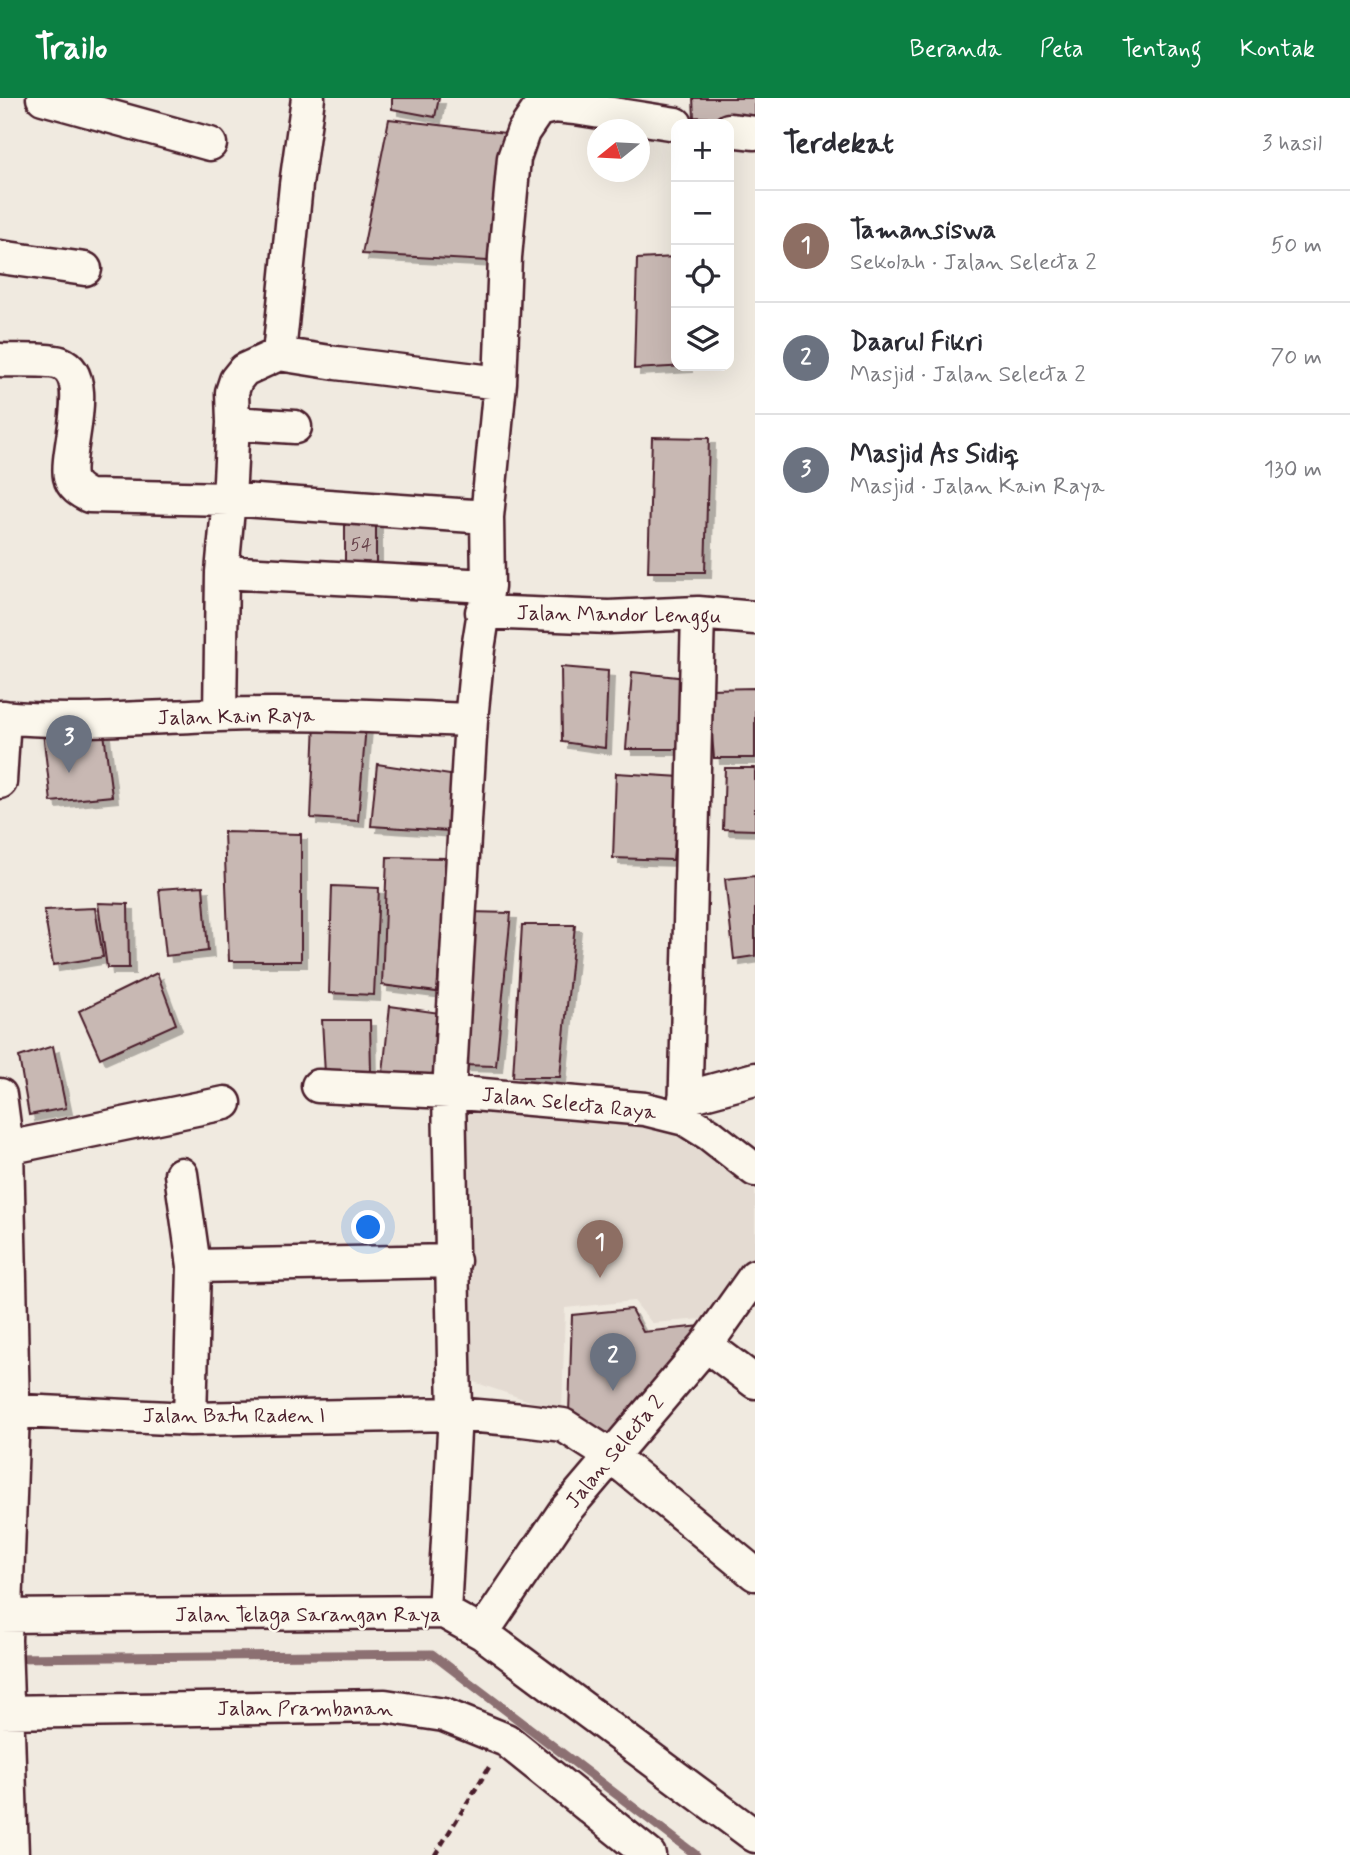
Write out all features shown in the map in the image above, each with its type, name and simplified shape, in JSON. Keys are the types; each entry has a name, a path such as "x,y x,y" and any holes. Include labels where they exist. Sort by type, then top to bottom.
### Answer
{"street":[{"path":"43,98 210,144"},
{"path":"279,354 296,185 308,98"},
{"path":"444,1612 455,1415 449,1092 471,720 485,599 487,517 500,383 505,257 514,158 530,119 538,110 555,106 671,123"},
{"path":"734,131 755,133"},
{"path":"0,257 85,269"},
{"path":"220,715 222,572 229,499 232,392 236,380 250,366 279,354 500,383"},
{"path":"0,360 60,363 69,369 76,381 77,402 70,478 77,490 89,496 229,499 487,517"},
{"path":"233,423 295,427"},
{"name":"Jalan Mandor Lenggu","path":"222,572 485,599 609,617 698,613 755,618"},
{"path":"698,613 685,1108 755,1079"},
{"name":"Jalan Kain Raya","path":"2,717 113,721 220,715 306,714 471,720"},
{"path":"0,782 2,717"},
{"name":"Jalan Selecta Raya","path":"318,1086 449,1092 645,1109 685,1108 709,1134 755,1170"},
{"path":"0,1096 7,1149 4,1703 12,1855"},
{"path":"7,1149 225,1103"},
{"path":"181,1174 194,1266 190,1419"},
{"path":"194,1266 454,1261"},
{"name":"Jalan Selecta 2","path":"482,1633 564,1512 706,1345 755,1276"},
{"path":"706,1345 755,1382"},
{"name":"Jalan Batu Raden I","path":"6,1410 190,1419 455,1415 563,1426 611,1456 755,1574"},
{"name":"Jalan Telaga Sarangan Raya","path":"4,1624 444,1612 482,1633 755,1836"},
{"name":"Jalan Prambanan","path":"4,1703 385,1706 444,1716 506,1740 649,1855"}],"path":[{"path":"435,1855 506,1740"}],"shaded area":[{"path":"459,1100 682,1126 755,1184 755,1255 703,1319 652,1323 634,1301 565,1308 562,1412 465,1379"}],"building":[{"path":"392,98 439,98 435,117 392,109"},
{"path":"693,98 755,98 755,120 694,117"},
{"path":"389,119 506,133 488,261 362,254"},
{"path":"671,257 671,367 634,369 637,259"},
{"path":"652,437 709,438 705,572 648,572"},
{"path":"345,520 376,520 376,570 345,570"},
{"path":"561,667 608,671 605,748 562,742"},
{"path":"632,672 686,678 679,749 626,749"},
{"path":"755,688 755,758 714,758 708,689"},
{"path":"315,722 366,725 358,821 311,818"},
{"path":"103,725 112,796 51,802 43,732"},
{"path":"377,764 457,776 449,831 371,826"},
{"path":"725,768 755,768 755,830 723,829"},
{"path":"616,773 681,777 673,860 613,858"},
{"path":"224,832 301,834 301,961 229,961"},
{"path":"387,857 447,858 437,992 382,985"},
{"path":"755,876 755,956 734,959 725,879"},
{"path":"203,886 208,951 166,956 159,889"},
{"path":"332,886 379,888 374,995 329,993"},
{"path":"98,903 128,904 129,968 107,968"},
{"path":"95,908 103,957 53,965 44,910"},
{"path":"469,912 511,913 496,1066 459,1065"},
{"path":"522,925 575,925 560,1077 513,1077"},
{"path":"157,973 176,1024 100,1058 79,1011"},
{"path":"390,1006 440,1013 434,1075 383,1073"},
{"path":"322,1020 370,1020 371,1074 325,1074"},
{"path":"53,1046 66,1108 29,1115 19,1057"},
{"path":"631,1309 643,1332 702,1326 610,1448 569,1414 572,1315"}],"waterway":[{"path":"10,1658 432,1654 696,1855"}],"place":[{"name":"Masjid As Sidiq","path":"69,773"},
{"name":"Tamansiswa","path":"600,1278"},
{"name":"Daarul Fikri","path":"613,1391"}]}
